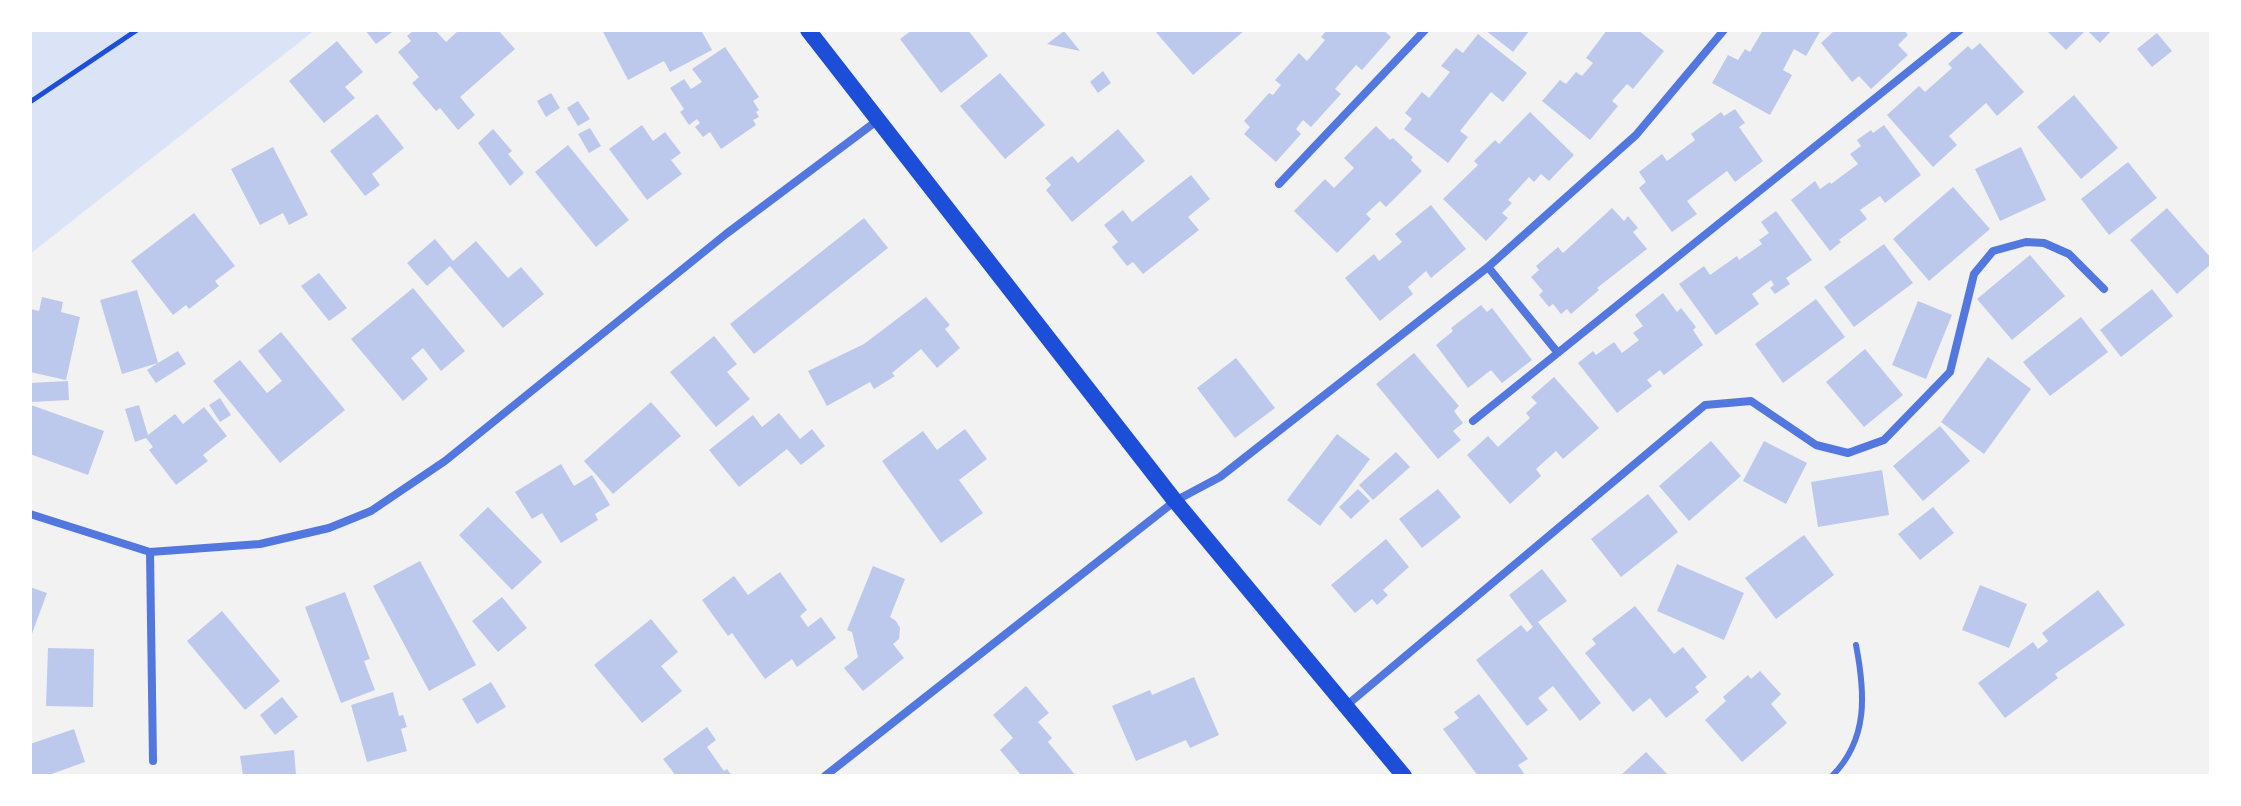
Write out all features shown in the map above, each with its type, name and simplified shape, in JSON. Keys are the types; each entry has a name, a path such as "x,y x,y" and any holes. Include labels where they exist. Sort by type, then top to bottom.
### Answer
{"main road":[{"path":"808,30 1175,501 1404,776"}],"street":[{"path":"1279,184 1425,30"},
{"path":"825,776 1175,501 1220,477 1488,267 1636,135 1724,30"},
{"path":"1473,421 1960,30"},
{"path":"30,514 150,552 260,544 329,528 371,511 445,461 726,234 878,120"},
{"path":"1347,705 1705,405 1751,401 1816,445 1848,453 1884,440 1950,372 1974,274 1993,251 2026,242 2044,243 2069,254 2104,289"},
{"path":"1488,267 1558,353"},
{"path":"150,552 153,761"}],"lane":[{"path":"1832,776 1840,768 1862,724 1864,685 1856,645"}],"path":[{"path":"30,102 137,30"}],"shaded area":[{"path":"30,30 315,30 30,254"}],"building":[{"path":"365,30 395,30 376,44"},
{"path":"414,30 435,30 446,42 459,30 498,30 515,49 460,97 475,115 458,130 440,108 436,111 412,83 419,77 398,52 411,41 407,36"},
{"path":"602,30 701,30 712,50 670,72 664,61 628,80"},
{"path":"912,30 968,30 988,56 941,93 900,39"},
{"path":"1154,30 1245,30 1193,75"},
{"path":"1327,30 1383,30 1391,37 1362,70 1356,65 1335,89 1341,94 1311,127 1303,120 1296,129 1301,134 1276,162 1244,134 1250,127 1244,121 1269,93 1273,95 1281,85 1275,80 1299,53 1307,61 1325,40 1321,37"},
{"path":"1485,30 1530,30 1513,52"},
{"path":"1607,30 1638,30 1664,51 1633,89 1627,84 1612,101 1618,106 1590,140 1542,101 1560,80 1566,84 1576,72 1582,76 1593,63 1586,58"},
{"path":"1763,30 1821,30 1806,56 1794,49 1783,70 1792,75 1770,115 1712,83 1728,55 1738,60 1745,49 1750,52"},
{"path":"1835,30 1904,30 1908,35 1898,45 1908,55 1871,89 1859,76 1852,82 1821,43"},
{"path":"2046,30 2086,30 2066,50"},
{"path":"2087,30 2112,30 2100,43"},
{"path":"1064,31 1080,51 1047,44"},
{"path":"2157,33 2172,51 2152,67 2137,49"},
{"path":"1478,34 1527,73 1503,102 1491,92 1460,131 1468,137 1448,163 1404,129 1412,119 1405,113 1422,92 1429,98 1450,72 1441,66 1456,48 1463,53"},
{"path":"337,41 363,72 345,87 355,98 324,123 289,81"},
{"path":"1980,43 2024,92 1997,116 1986,103 1949,136 1957,145 1933,167 1887,115 1919,86 1925,92 1952,68 1948,64 1968,46 1972,50"},
{"path":"725,47 759,97 753,101 759,110 756,112 759,117 753,120 756,125 721,149 710,132 703,137 695,127 700,123 697,119 689,125 680,112 684,109 670,88 684,79 691,89 702,82 692,69"},
{"path":"1103,71 1111,83 1098,93 1090,82"},
{"path":"1000,73 1045,125 1005,159 960,106"},
{"path":"551,93 560,108 546,117 537,101"},
{"path":"2074,95 2118,148 2081,179 2037,127"},
{"path":"578,101 590,119 578,126 567,108"},
{"path":"1735,109 1745,123 1739,127 1763,161 1735,182 1727,171 1687,201 1697,214 1672,232 1639,188 1646,182 1639,172 1662,154 1667,161 1695,140 1691,134 1721,112 1724,116"},
{"path":"1530,112 1574,155 1549,181 1541,174 1534,182 1529,177 1508,200 1512,203 1502,213 1508,218 1486,241 1443,199 1478,165 1474,161 1495,140 1499,144"},
{"path":"377,114 404,148 372,174 380,185 365,196 330,151"},
{"path":"642,125 653,141 665,132 681,153 671,160 682,174 647,200 609,149"},
{"path":"1884,125 1921,175 1885,203 1880,196 1860,210 1867,219 1839,240 1841,242 1830,251 1791,200 1815,181 1820,189 1858,164 1850,154 1861,146 1857,140"},
{"path":"1376,126 1413,157 1411,160 1422,171 1386,207 1380,201 1366,214 1371,219 1337,253 1294,211 1325,179 1334,188 1354,168 1344,158"},
{"path":"590,128 601,146 589,153 578,134"},
{"path":"493,129 512,151 508,154 524,173 510,186 478,143"},
{"path":"1118,129 1145,161 1072,222 1046,190 1051,185 1045,178 1072,156 1078,163"},
{"path":"568,145 629,220 596,247 535,172"},
{"path":"273,147 308,215 289,225 283,213 260,225 231,169"},
{"path":"2021,147 2046,200 2000,221 1975,169"},
{"path":"2128,162 2157,198 2109,235 2081,199"},
{"path":"1191,175 1210,199 1188,217 1199,230 1143,274 1133,262 1127,266 1112,247 1118,242 1104,225 1123,210 1132,222"},
{"path":"1953,187 1990,229 1929,281 1893,239"},
{"path":"1431,205 1466,249 1431,278 1426,271 1408,287 1413,294 1380,321 1345,278 1374,254 1379,261 1402,242 1395,234"},
{"path":"1612,208 1624,221 1628,216 1638,228 1633,232 1647,249 1597,288 1599,290 1571,314 1567,309 1561,314 1553,304 1549,307 1539,295 1543,291 1531,277 1539,270 1536,266 1558,247 1563,253"},
{"path":"2167,208 2211,258 2211,264 2177,294 2130,240"},
{"path":"1776,211 1812,260 1786,278 1790,284 1775,294 1770,288 1774,285 1771,280 1752,294 1759,304 1716,335 1679,284 1704,266 1710,275 1737,256 1739,260 1762,244 1759,240 1769,233 1761,222"},
{"path":"194,213 235,266 215,281 219,286 189,309 186,305 173,315 131,261"},
{"path":"864,218 888,248 754,354 730,324"},
{"path":"435,239 453,261 476,241 508,278 521,267 544,294 503,328 450,266 427,286 407,263"},
{"path":"1884,244 1913,283 1854,327 1824,287"},
{"path":"2030,255 2065,296 2012,340 1977,299"},
{"path":"319,273 347,308 329,321 301,286"},
{"path":"413,288 465,351 441,371 423,348 411,358 428,379 403,401 351,339"},
{"path":"2152,289 2173,316 2121,357 2100,330"},
{"path":"137,290 158,363 122,374 100,300"},
{"path":"1663,293 1677,312 1681,308 1696,327 1693,330 1703,345 1664,375 1660,370 1647,380 1652,386 1617,413 1578,363 1593,351 1596,355 1614,342 1622,353 1639,340 1633,333 1643,326 1635,315"},
{"path":"42,297 63,302 61,312 80,317 66,380 30,372 30,313 31,309 39,311"},
{"path":"926,297 950,325 945,329 960,348 937,368 921,349 892,373 895,376 874,389 870,382 827,406 808,371 864,344"},
{"path":"1816,299 1845,337 1783,383 1755,344"},
{"path":"1918,301 1952,315 1926,379 1892,365"},
{"path":"1481,305 1487,312 1492,308 1532,360 1502,383 1491,370 1468,388 1436,345 1453,331 1451,328"},
{"path":"2081,317 2108,352 2050,396 2023,362"},
{"path":"281,332 345,410 280,463 213,381 240,360 267,393 282,381 258,351"},
{"path":"714,336 737,364 727,372 750,399 716,427 670,372"},
{"path":"1865,349 1903,395 1864,427 1826,382"},
{"path":"178,351 186,364 156,383 147,370"},
{"path":"1414,353 1459,406 1454,411 1463,423 1453,431 1461,440 1438,459 1376,384"},
{"path":"1988,357 2031,389 1984,454 1941,422"},
{"path":"1236,358 1275,408 1235,438 1197,388"},
{"path":"1554,377 1599,428 1563,459 1556,451 1536,469 1541,476 1510,504 1467,455 1488,436 1498,447 1530,418 1526,413 1537,403 1531,397"},
{"path":"68,381 69,400 31,402 30,383"},
{"path":"220,398 231,415 220,422 209,405"},
{"path":"651,402 681,436 613,494 584,461"},
{"path":"31,405 104,431 88,475 30,454"},
{"path":"139,405 148,435 175,414 183,424 204,407 227,436 203,455 208,461 176,485 149,450 153,447 146,438 135,442 125,409"},
{"path":"779,413 800,439 812,429 825,446 801,465 787,449 739,487 709,450 753,415 762,427"},
{"path":"1940,426 1970,461 1923,501 1893,466"},
{"path":"965,429 987,459 959,480 983,513 941,543 882,461 923,431 937,450"},
{"path":"1337,434 1370,459 1320,526 1287,500"},
{"path":"1711,441 1741,476 1689,521 1659,486"},
{"path":"1764,441 1807,463 1786,504 1743,481"},
{"path":"1396,452 1410,467 1373,500 1359,485"},
{"path":"561,464 574,486 592,475 610,505 595,514 598,520 561,543 542,513 532,519 515,492"},
{"path":"1882,470 1889,515 1818,527 1811,482"},
{"path":"1358,489 1370,501 1351,519 1339,507"},
{"path":"1438,489 1461,517 1422,548 1399,519"},
{"path":"1648,494 1678,532 1621,577 1591,539"},
{"path":"488,507 542,562 512,590 459,535"},
{"path":"1933,507 1954,533 1920,560 1898,534"},
{"path":"1804,535 1834,575 1776,619 1745,578"},
{"path":"1386,539 1409,567 1383,590 1388,595 1377,605 1372,599 1355,613 1331,585"},
{"path":"420,561 476,665 429,691 373,586"},
{"path":"1677,564 1744,593 1724,640 1657,611"},
{"path":"873,566 905,579 890,617 900,628 899,639 893,644 904,658 863,691 844,668 858,657 852,632 847,630"},
{"path":"1542,569 1567,601 1538,622 1601,703 1580,721 1553,686 1538,698 1548,710 1527,726 1476,660 1521,625 1527,632 1533,627 1509,595"},
{"path":"780,572 807,610 800,616 808,627 821,617 836,638 797,667 792,659 765,679 732,633 728,636 702,600 734,576 748,595"},
{"path":"1980,585 2027,604 2009,648 1962,630"},
{"path":"30,587 47,593 30,639"},
{"path":"2098,590 2125,625 2055,674 2058,678 2005,718 1978,683 2033,642 2038,649 2048,641 2042,633"},
{"path":"345,592 370,659 364,661 375,690 341,703 305,607"},
{"path":"502,597 527,628 498,652 472,621"},
{"path":"1635,606 1674,654 1683,647 1707,677 1695,687 1699,692 1666,718 1650,698 1633,712 1585,653 1596,644 1592,639"},
{"path":"222,611 280,681 245,710 187,641"},
{"path":"651,619 678,652 661,666 682,691 642,723 594,665"},
{"path":"48,648 94,649 93,707 46,706"},
{"path":"1760,671 1781,694 1771,704 1787,723 1742,762 1705,720 1726,701 1723,697 1748,675 1751,679"},
{"path":"1194,677 1219,735 1190,748 1186,740 1136,761 1112,706 1150,690 1152,695"},
{"path":"491,682 506,707 477,724 462,699"},
{"path":"1026,686 1049,713 1038,722 1052,738 1048,742 1076,776 1022,776 1000,750 1013,738 993,715"},
{"path":"393,692 399,716 403,715 407,727 401,729 407,751 367,762 351,705"},
{"path":"1479,694 1528,759 1518,765 1526,776 1478,776 1443,729 1459,718 1454,712"},
{"path":"282,697 298,717 275,735 260,715"},
{"path":"707,727 716,740 707,747 724,771 727,769 732,776 676,776 663,759"},
{"path":"74,729 85,762 46,776 30,776 30,744"},
{"path":"294,750 296,775 243,776 240,756"},
{"path":"1646,752 1669,776 1620,776"}]}
